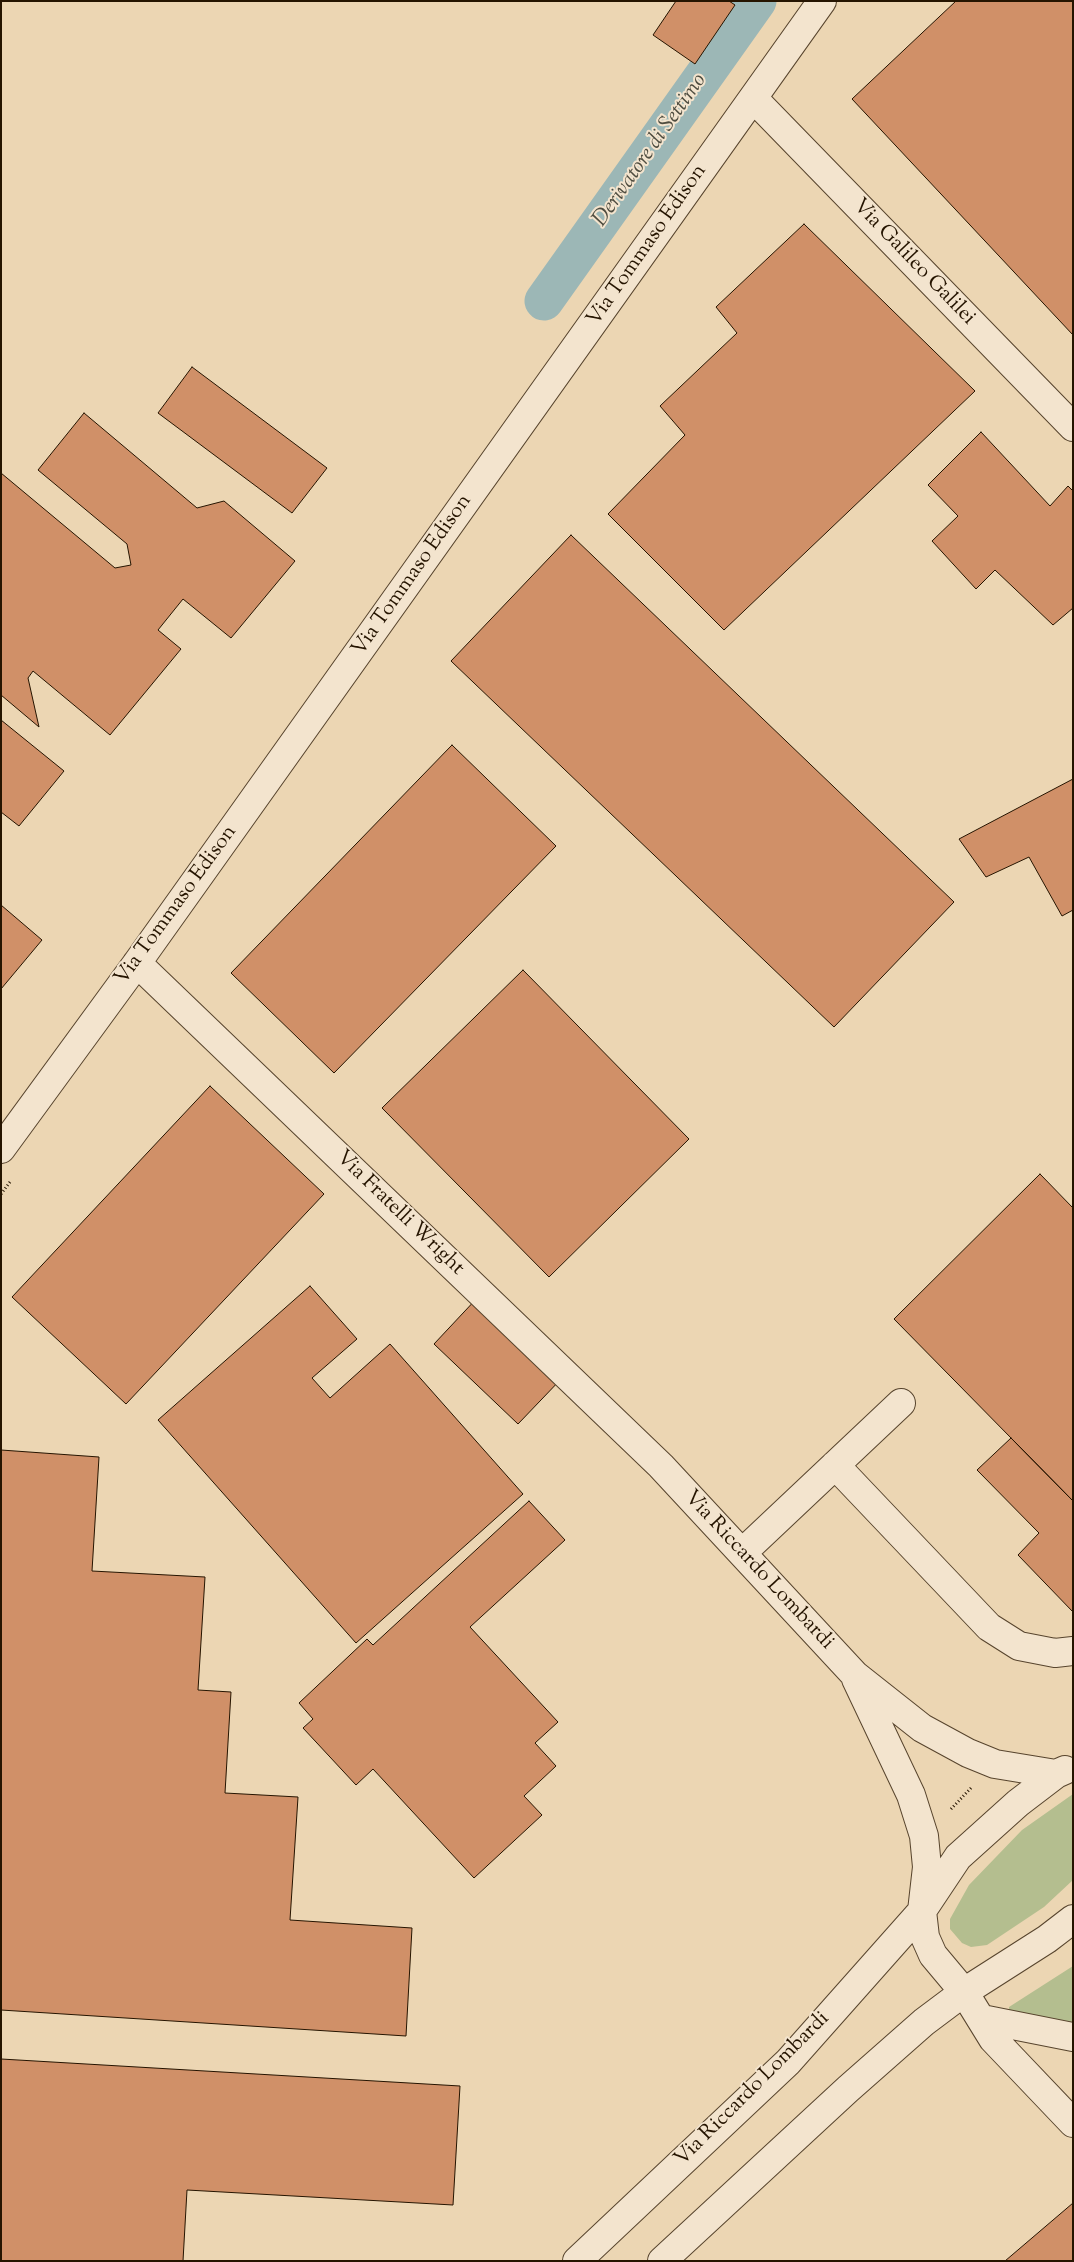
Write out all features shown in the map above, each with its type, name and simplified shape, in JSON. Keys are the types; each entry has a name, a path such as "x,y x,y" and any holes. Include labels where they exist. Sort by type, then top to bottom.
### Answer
{"street":[{"name":"Via Tommaso Edison","path":"1,1150 137,963 822,1"},
{"name":"Via Galileo Galilei","path":"753,98 1073,427"},
{"name":"Via Fratelli Wright","path":"137,963 661,1466"},
{"path":"742,1553 901,1403"},
{"path":"835,1465 989,1627 1019,1646 1055,1653 1073,1651"},
{"name":"Via Riccardo Lombardi","path":"661,1466 854,1675 922,1728 968,1754 995,1764 1064,1770"},
{"name":"Via Riccardo Lombardi","path":"854,1675 911,1795 924,1836 927,1866 922,1911 925,1937 933,1955 964,1992 993,2039 1072,2118"},
{"name":"Via Riccardo Lombardi","path":"577,2261 788,2062 922,1911 958,1857 1018,1803 1064,1770"},
{"path":"662,2261 848,2089 924,2022 964,1992 1047,1939 1073,1919"},
{"path":"982,2019 1073,2037"}],"path":[{"path":"924,1836 995,1764"}],"green space":[{"path":"1073,1794 1073,1880 1044,1907 987,1945 971,1947 962,1943 950,1929 950,1919 969,1885 1022,1830"},
{"path":"1073,1966 1073,2022 1009,2012 1009,2007"}],"building":[{"path":"676,1 729,1 735,5 695,64 653,35"},
{"path":"956,1 1073,1 1073,335 852,99"},
{"path":"804,224 975,391 724,630 608,514 685,435 660,406 737,333 716,307"},
{"path":"192,367 327,468 292,513 158,413"},
{"path":"84,413 197,508 224,501 295,561 231,638 183,599 158,630 181,649 110,735 33,671 28,678 39,727 1,695 1,473 115,568 131,565 127,544 38,470"},
{"path":"981,432 1050,506 1068,486 1073,491 1073,608 1053,625 995,570 976,589 932,541 958,516 928,485"},
{"path":"571,535 954,902 834,1027 451,661"},
{"path":"1,720 64,771 19,826 1,812"},
{"path":"452,745 556,846 334,1073 231,973"},
{"path":"1073,779 1073,910 1062,916 1029,857 986,877 959,839"},
{"path":"1,905 42,940 1,989"},
{"path":"523,970 689,1139 549,1277 382,1108"},
{"path":"210,1086 324,1194 126,1404 12,1297"},
{"path":"1040,1174 1073,1208 1073,1501 894,1319"},
{"path":"310,1286 357,1339 312,1378 330,1398 390,1344 523,1494 356,1643 158,1420"},
{"path":"479,1296 563,1377 518,1424 434,1344"},
{"path":"1011,1438 1073,1501 1073,1612 1018,1555 1039,1533 977,1470"},
{"path":"1,1450 99,1457 92,1571 205,1577 198,1690 231,1692 225,1793 298,1797 290,1920 412,1928 406,2036 1,2010"},
{"path":"529,1501 565,1540 470,1627 558,1722 535,1743 556,1766 524,1796 542,1815 474,1878 373,1769 356,1785 303,1728 313,1719 299,1703 367,1639 373,1645"},
{"path":"1,2059 460,2086 453,2205 187,2190 183,2261 1,2261"},
{"path":"1073,2203 1073,2261 1005,2261"}],"waterway":[{"name":"Derivatore di Settimo","path":"544,301 757,1"}]}
